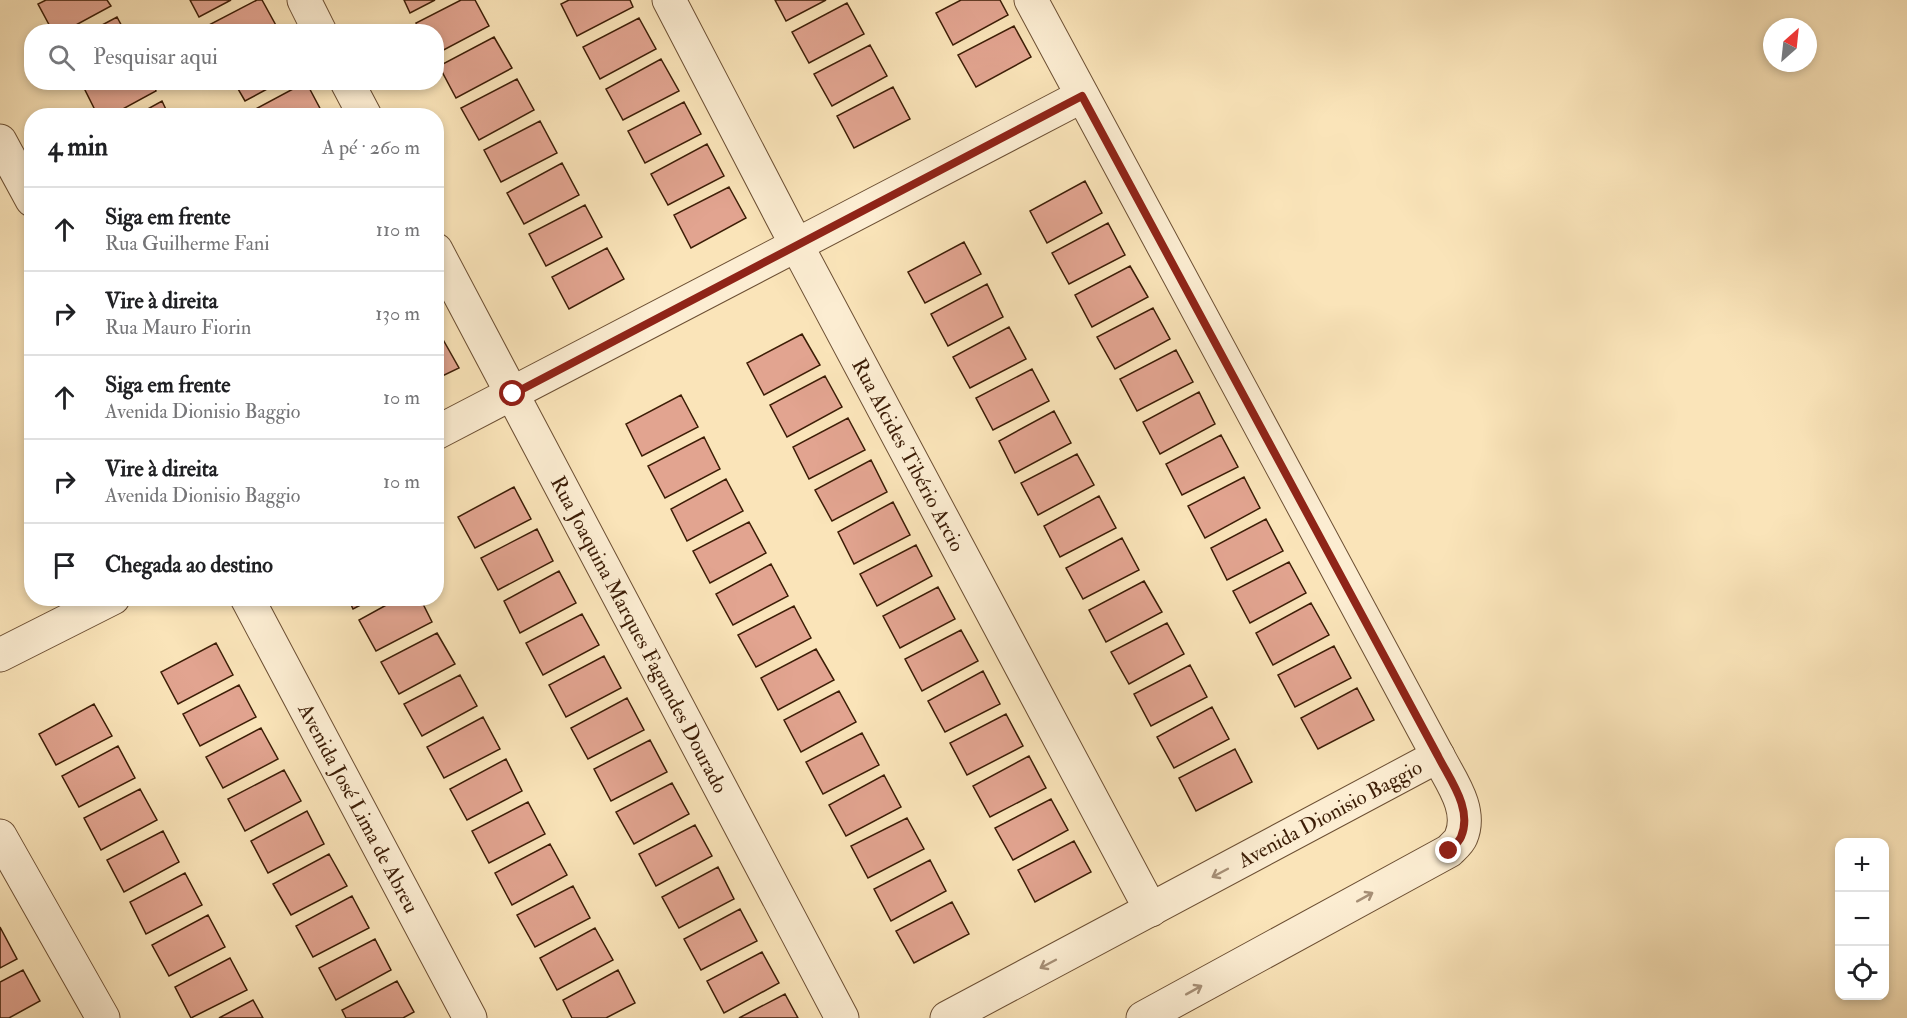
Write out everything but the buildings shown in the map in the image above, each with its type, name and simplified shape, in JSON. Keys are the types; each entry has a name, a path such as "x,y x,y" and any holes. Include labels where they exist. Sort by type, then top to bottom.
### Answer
{"street":[{"path":"304,0 316,24"},
{"name":"Rua Alcides Tibério Arcio","path":"669,0 797,246 1151,910"},
{"path":"1031,0 1438,756"},
{"path":"351,90 361,108"},
{"path":"444,429 1082,96"},
{"path":"0,141 24,185"},
{"name":"Rua Joaquina Marques Fagundes Dourado","path":"444,265 842,1018"},
{"path":"0,655 97,606"},
{"name":"Avenida José Lima de Abreu","path":"251,606 470,1018"},
{"name":"Avenida Dionisio Baggio","path":"947,1018 1438,756 1463,805 1465,822 1461,839 1449,851 1143,1018"},
{"path":"0,836 103,1018"}],"route":[{"path":"513,394 1082,96 1463,805 1465,822 1461,839 1449,851"}]}
